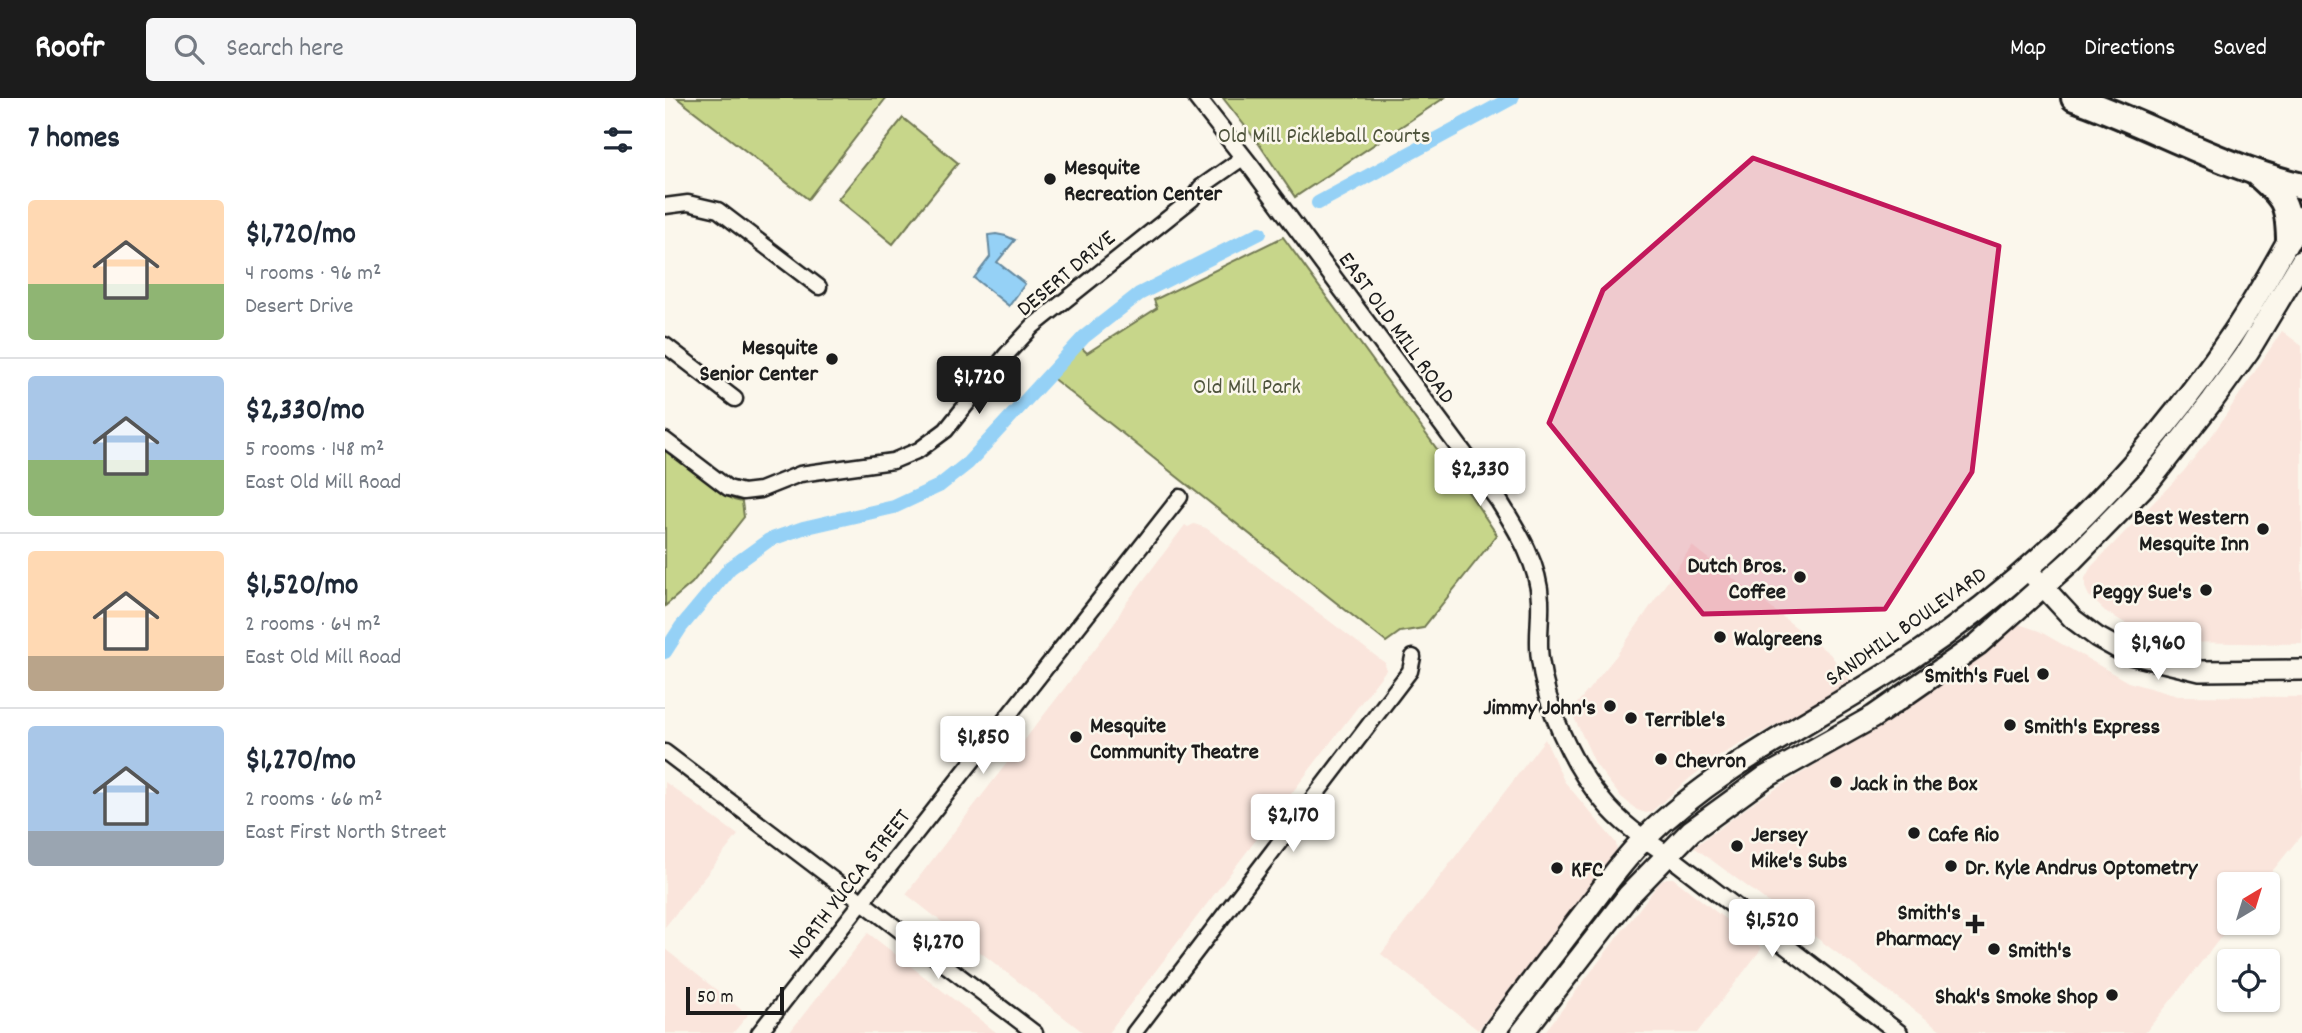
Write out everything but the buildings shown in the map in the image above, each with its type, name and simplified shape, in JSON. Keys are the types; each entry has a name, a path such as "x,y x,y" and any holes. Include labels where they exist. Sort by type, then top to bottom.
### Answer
{"highway":[{"path":"2074,98 2255,172 2302,186"},
{"path":"2255,172 2277,191 2285,205 2289,215 2290,238"}],"main road":[{"name":"SANDHILL BOULEVARD","path":"1522,1033 1629,895 1691,831 1765,778 1873,717 1978,644 2044,587 2159,469 2213,401 2248,351 2290,238 2302,216"},
{"name":"SANDHILL BOULEVARD","path":"1493,1033 1505,1023 1617,869 1643,839 1698,791 1752,754 1911,658 1964,620 2027,569 2121,479 2170,421 2219,355 2302,261"},
{"path":"2027,569 2073,619 2097,637 2126,653 2200,671 2302,670"}],"street":[{"name":"EAST OLD MILL ROAD","path":"1197,98 1244,157 1515,527 1536,575 1540,598 1540,660 1553,709 1578,764 1597,794 1643,839 1668,855 1899,1033"},
{"name":"DESERT DRIVE","path":"665,440 728,488 743,492 760,490 800,474 893,461 919,450 946,430 1006,355 1033,327 1192,199 1201,187 1244,157"},
{"path":"665,206 688,203 718,210 819,287"},
{"path":"665,345 735,399"},
{"name":"NORTH YUCCA STREET","path":"759,1033 1180,497"},
{"path":"1134,1033 1410,671 1413,657"},
{"path":"665,752 1035,1033"}],"highlighted area":[{"path":"1753,158 1999,246 1972,472 1885,609 1703,614 1549,423 1603,290"}],"shaded area":[{"path":"2282,331 2302,346 2302,644 2178,642 2125,623 2105,611 2089,596 2085,578 2091,567 2183,472 2213,434"},
{"path":"1194,524 1206,528 1385,663 1386,670 1108,1033 1084,1033 906,894 1114,624 1124,606 1185,525 1188,527"},
{"path":"1692,546 1830,654 1852,683 1719,756 1651,812 1646,813 1637,810 1620,796 1596,765 1571,711 1616,656"},
{"path":"2016,623 2039,631 2128,682 2178,696 2302,697 2302,834 2272,872 2217,872 2217,935 2223,935 2145,1033 1945,1033 1694,847 1756,801 1900,713 1967,665"},
{"path":"1545,739 1564,781 1616,843 1617,851 1478,1030 1381,954"},
{"path":"665,782 738,835 665,927"},
{"path":"1666,878 1673,878 1762,948 1697,1033 1544,1033 1659,883"},
{"path":"868,933 997,1033 789,1033"},
{"path":"665,949 748,1015 733,1033 665,1033"}],"green space":[{"path":"677,98 886,98 808,199"},
{"name":"Old Mill Pickleball Courts","path":"1223,98 1444,98 1295,197"},
{"path":"903,118 958,163 893,244 838,199"},
{"name":"Old Mill Park","path":"1283,237 1497,535 1423,628 1400,632 1386,642 1051,377 1080,346 1087,353 1157,308 1154,300"},
{"path":"665,449 734,500 742,502 744,517 692,583 665,606"}],"water":[{"path":"996,234 1015,240 997,262 1025,284 1009,306 974,278 990,257 988,235"}],"waterway":[{"path":"1318,203 1512,98"},
{"path":"665,652 681,627 730,568 769,540 803,528 894,507 939,486 968,463 1084,337 1139,294 1260,233"}],"place":[{"name":"Mesquite Recreation Center","path":"1050,179"},
{"name":"Mesquite Senior Center","path":"832,359"},
{"name":"Best Western Mesquite Inn","path":"2263,529"},
{"name":"Dutch Bros. Coffee","path":"1800,577"},
{"name":"Peggy Sue's","path":"2206,590"},
{"name":"Walgreens","path":"1720,637"},
{"name":"Smith's Fuel","path":"2043,674"},
{"name":"Jimmy John's","path":"1610,706"},
{"name":"Terrible's","path":"1631,718"},
{"name":"Smith's Express","path":"2010,725"},
{"name":"Mesquite Community Theatre","path":"1076,737"},
{"name":"Chevron","path":"1661,759"},
{"name":"Jack in the Box","path":"1836,782"},
{"name":"Cafe Rio","path":"1914,833"},
{"name":"Jersey Mike's Subs","path":"1737,846"},
{"name":"Dr. Kyle Andrus Optometry","path":"1951,866"},
{"name":"KFC","path":"1557,868"},
{"name":"Smith's Pharmacy","path":"1975,924"},
{"name":"Smith's","path":"1994,949"},
{"name":"Shak's Smoke Shop","path":"2112,995"}]}
